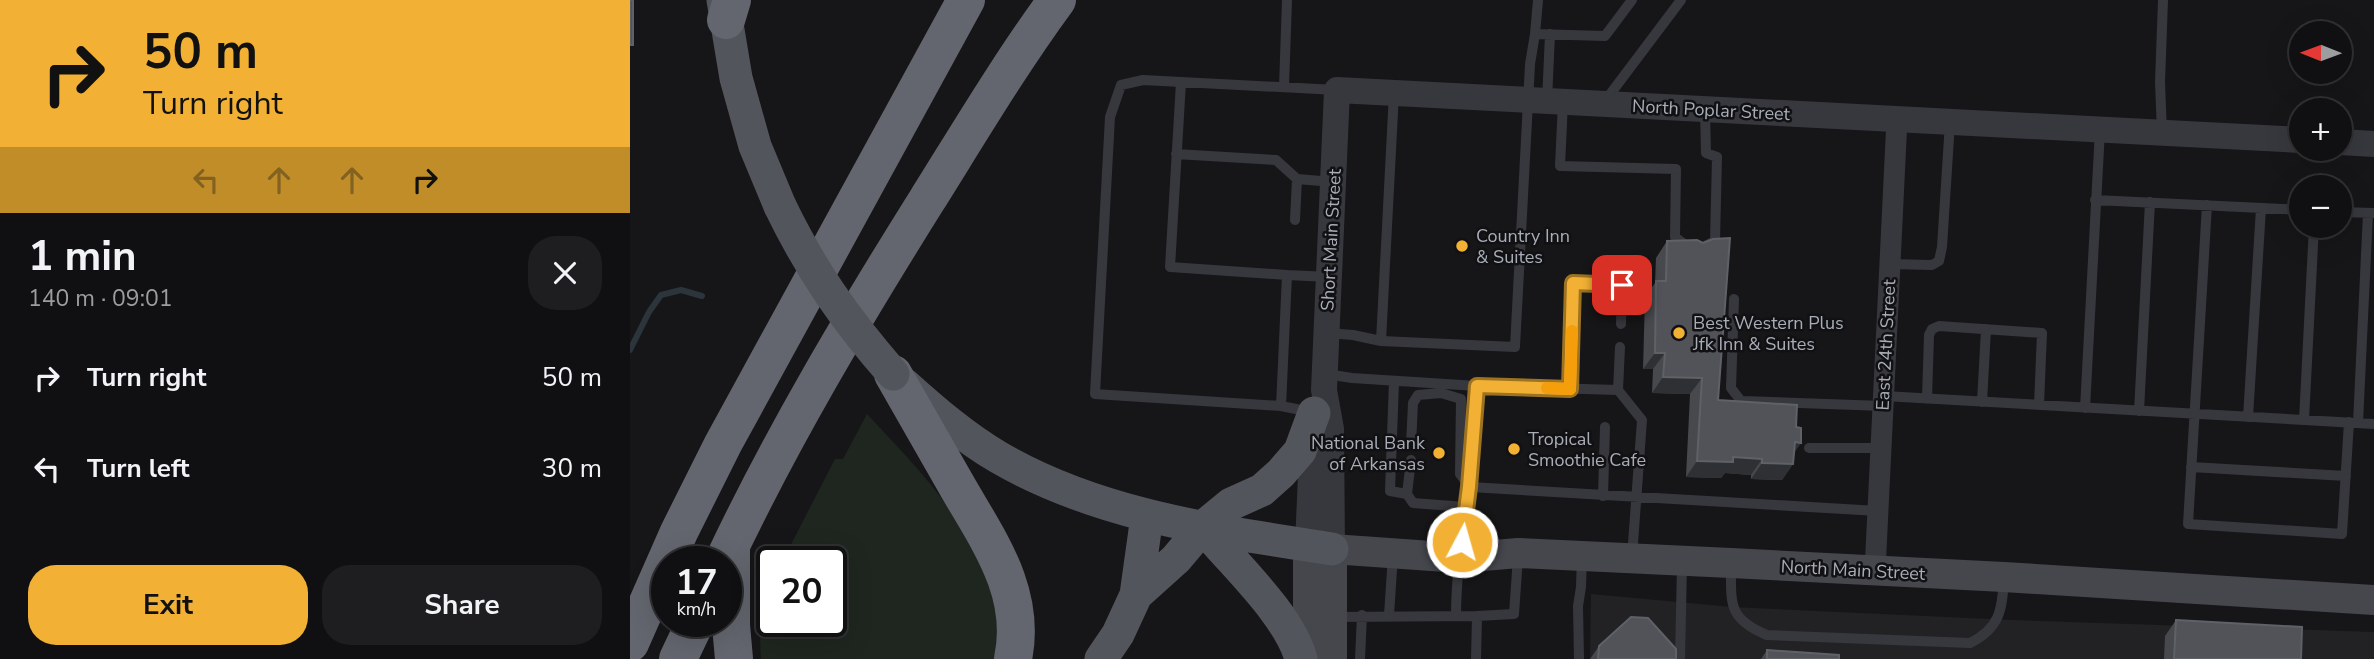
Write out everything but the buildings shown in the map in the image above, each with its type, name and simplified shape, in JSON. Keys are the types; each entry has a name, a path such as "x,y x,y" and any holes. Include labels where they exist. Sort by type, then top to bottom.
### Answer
{"highway":[{"path":"630,643 679,533 723,444 966,0"},
{"path":"731,546 785,438 889,261 1057,0"},
{"path":"893,374 988,537 1007,578 1016,619 1013,659"},
{"path":"678,659 688,637"},
{"path":"731,637 734,659"}],"main road":[{"path":"727,7 736,78 755,146 780,206 800,247 838,308 893,374 945,421 996,456 1042,479 1089,498 1147,516 1316,551"},
{"path":"1136,595 1160,570 1176,559 1203,527 1231,504 1262,490 1281,473 1300,451 1321,392"},
{"path":"1101,659 1118,634 1136,595 1147,516"},
{"path":"1203,527 1232,563 1270,601 1301,659"},
{"path":"1316,551 1332,617 1332,659"},
{"path":"1308,659 1316,551"},
{"name":"North Main Street","path":"1316,551 1460,558 1518,553 2004,577 2374,600"}],"street":[{"name":"North Poplar Street","path":"1337,90 2289,139"},
{"name":"Short Main Street","path":"1316,551 1321,392 1327,333 1337,90"},
{"name":"East 24th Street","path":"1875,571 1897,119"},
{"path":"2352,143 2374,144"}],"lane":[{"path":"1284,87 1287,0"},
{"path":"1538,0 1531,48 1560,166 1676,169 1675,237 1692,251 1715,241 1717,158 1706,153 1705,109"},
{"path":"1535,34 1605,36 1632,0"},
{"path":"1602,104 1681,0"},
{"path":"2162,133 2160,82 2163,0"},
{"path":"1327,333 1381,341 1515,347 1546,101 1550,34"},
{"name":"North Poplar Street","path":"1281,406 1094,394 1110,117 1121,85 1143,80 1337,90"},
{"path":"1181,82 1170,267 1329,277"},
{"path":"1381,341 1394,93"},
{"path":"1890,264 1932,265 1939,261 1950,122"},
{"path":"2085,408 2100,130"},
{"path":"1176,154 1276,160 1297,179 1334,182"},
{"path":"1295,220 1297,179"},
{"path":"2095,200 2289,209"},
{"path":"2139,411 2150,202"},
{"path":"2207,205 2188,524 2342,534 2371,213 2352,212"},
{"path":"2248,417 2261,208"},
{"path":"2304,420 2314,238"},
{"path":"1287,275 1281,406 1321,392 1394,381 1618,390"},
{"path":"1570,389 1573,283 1622,285 1621,324"},
{"path":"1734,299 1731,388 1741,401 1927,399 2374,424"},
{"path":"1927,399 1929,335 1932,329 1939,326 2042,333 2039,405"},
{"path":"1982,402 1986,329"},
{"path":"1620,347 1618,390 1642,420 1632,559"},
{"path":"1394,381 1390,491 1407,494"},
{"path":"1456,616 1456,590 1469,487 1477,386"},
{"path":"1412,445 1413,403 1418,396 1441,393 1461,399 1460,474 1469,487"},
{"path":"1603,496 1605,426"},
{"path":"1809,448 1881,448"},
{"path":"1410,460 1407,494 1413,503 1465,507"},
{"path":"2191,467 2346,476"},
{"path":"1469,487 1878,511"},
{"path":"1332,617 1514,614 1518,553"},
{"path":"1389,615 1393,554"},
{"path":"1579,659 1578,606 1582,557"},
{"path":"1680,659 1682,562"},
{"path":"1731,563 1731,600 1736,615 1753,629 1767,635 1970,643 1982,637 1998,618 2002,607 2004,577"},
{"path":"1360,659 1362,615"},
{"path":"1476,659 1477,616"}],"shaded area":[{"path":"867,414 938,494 960,524 978,556 991,590 997,624 994,659 761,659 760,637 847,637 847,546 790,546 835,459 843,459"},
{"path":"1591,594 1732,607 2374,632 2374,659 1590,659"}],"waterway":[{"path":"630,350 649,312 661,295 681,290 702,296"}],"slow traffic":[{"path":"1547,388 1570,389 1572,331"}],"place":[{"name":"Country Inn & Suites","path":"1462,246"},
{"name":"Best Western Plus Jfk Inn & Suites","path":"1679,333"},
{"name":"Tropical Smoothie Cafe","path":"1514,449"},
{"name":"National Bank of Arkansas","path":"1439,453"}],"route":[{"path":"1462,542 1477,386 1570,389 1573,283 1622,285"}]}
